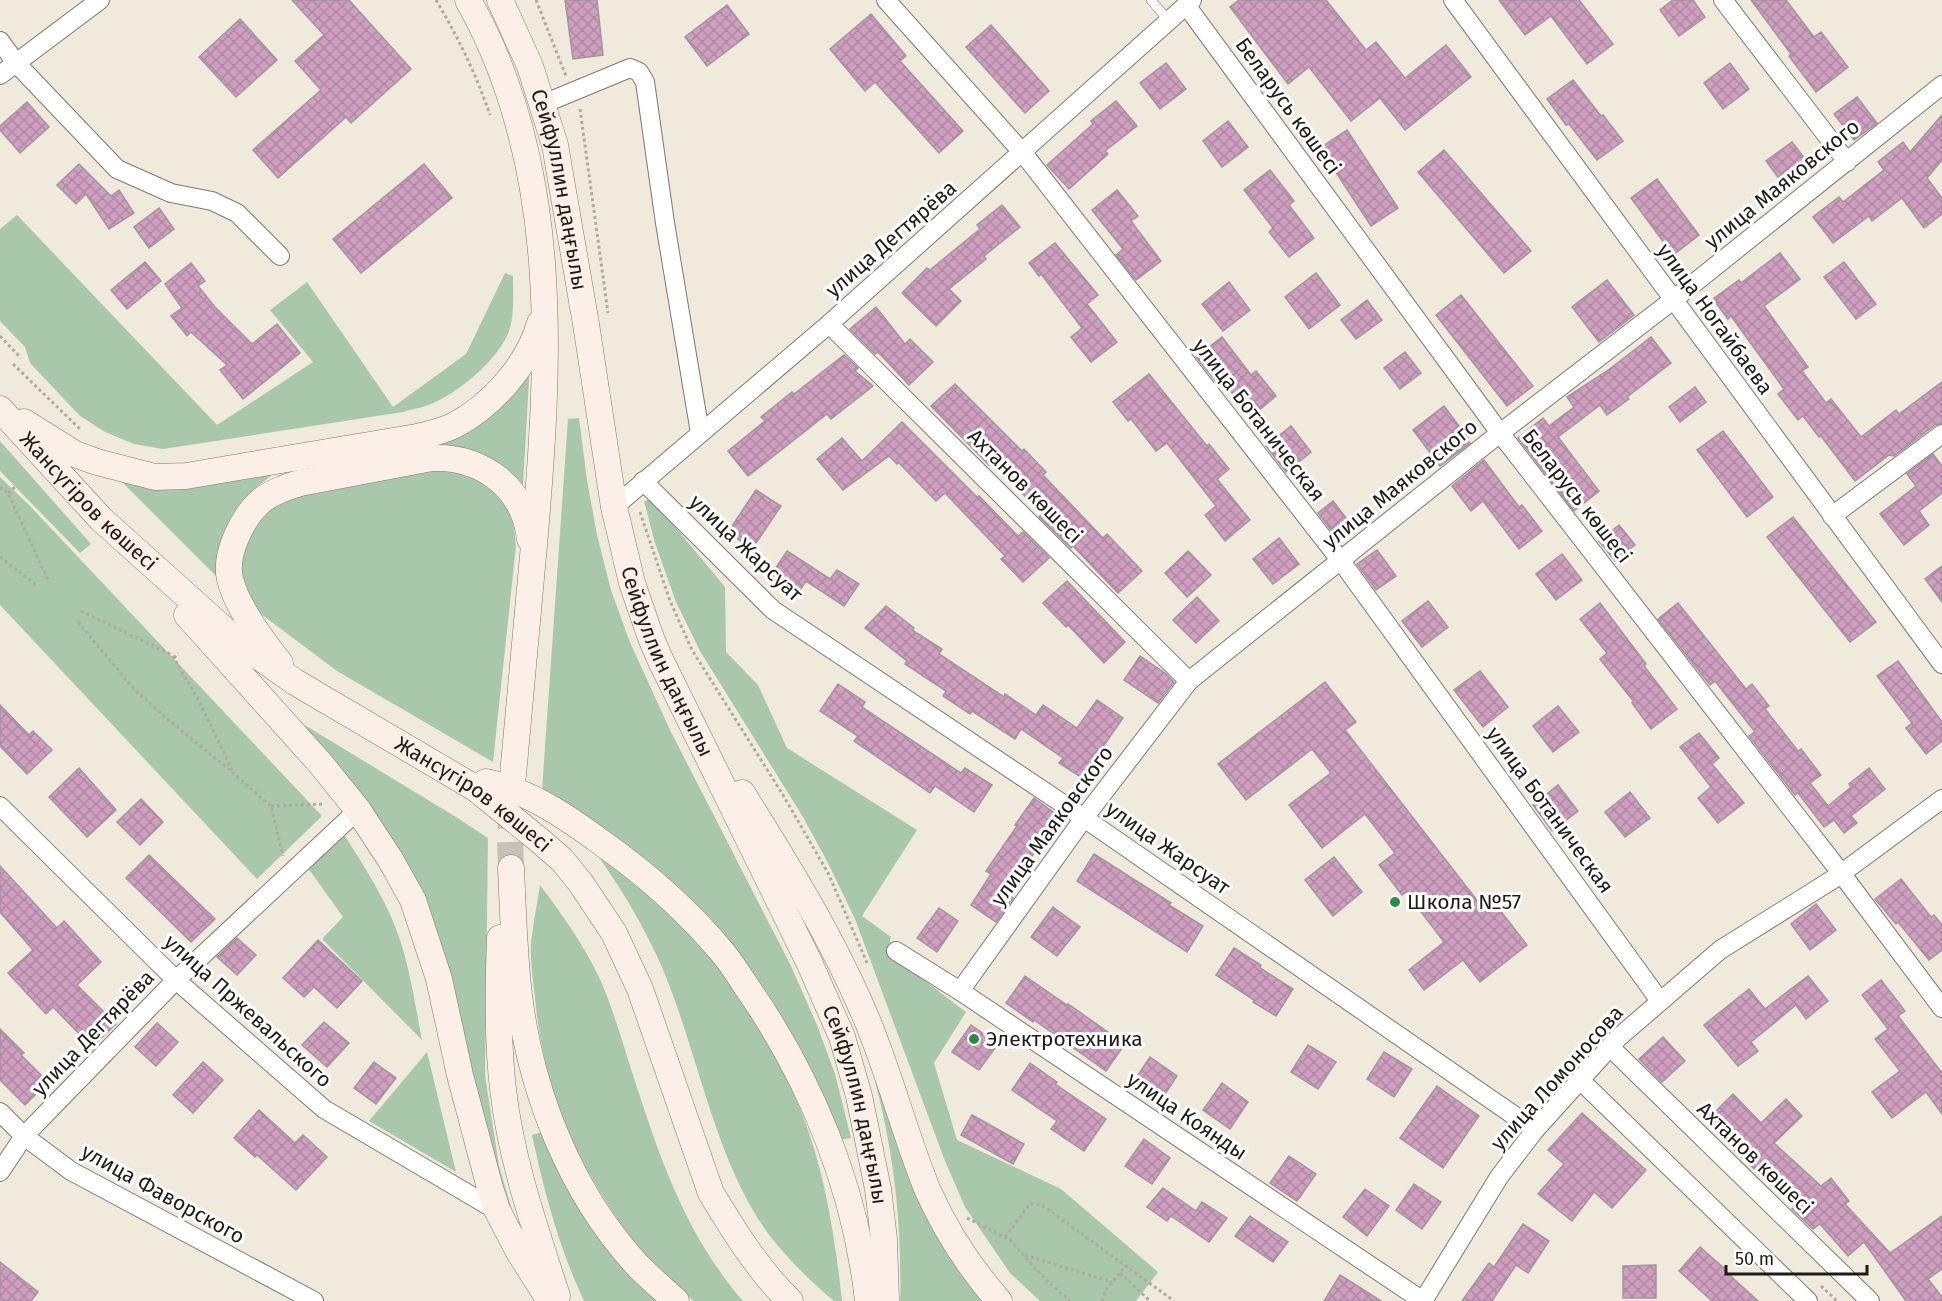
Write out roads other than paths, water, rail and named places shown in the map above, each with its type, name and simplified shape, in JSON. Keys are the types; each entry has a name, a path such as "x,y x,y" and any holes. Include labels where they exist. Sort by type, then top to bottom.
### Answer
{"main road":[{"name":"Сейфуллин даңғылы","path":"468,0 492,45 507,84 522,135 539,226 545,306 540,464 513,776"},
{"name":"Сейфуллин даңғылы","path":"500,0 519,39 543,104 555,145 564,187 614,507 632,583 651,638 809,962 842,1037 859,1096 878,1189 884,1239 886,1301"},
{"path":"0,408 75,454 96,462 154,477 186,476 417,437 453,426 488,403 523,360 536,336 545,306"},
{"name":"Жансүгіров көшесі","path":"0,408 101,519 238,642 295,682 476,788 562,860 580,882 614,933 640,988 711,1193 764,1274 790,1301"},
{"path":"295,682 259,635 234,591 229,577 238,532 249,514 262,500 282,489 300,483 432,458 449,457 467,461 483,468 513,493 525,519 532,561"},
{"path":"101,519 320,763 379,840 413,900 426,936 439,979 483,1167 497,1210 519,1252 550,1301"},
{"path":"672,681 782,856 826,933 867,1020 928,1191 968,1263 999,1301"},
{"path":"454,775 497,784 550,807 627,860 679,906 723,954 777,1032 804,1083 822,1125 844,1183 858,1235 866,1275 868,1301"},
{"path":"559,1301 527,1204 503,1090 498,986 508,864 519,997 535,1076 550,1120 583,1190 607,1228 639,1266 676,1301"}],"street":[{"path":"0,75 100,0"},
{"name":"улица Ботаническая","path":"886,0 1023,153 1341,561 1660,1001"},
{"name":"улица Ногайбаева","path":"1454,0 1942,664"},
{"path":"1723,0 1847,162"},
{"name":"улица Дегтярёва","path":"614,507 829,324 1023,153 1189,2"},
{"name":"Беларусь көшесі","path":"1189,2 1500,433 1841,873 1942,1008"},
{"path":"0,41 16,63 117,169 171,193 212,201 237,213 280,256"},
{"path":"543,104 630,68 639,72 645,82 665,223 700,433"},
{"name":"улица Маяковского","path":"960,991 1084,818 1189,681 1500,433 1674,300 1942,85"},
{"name":"Ахтанов көшесі","path":"829,324 1189,681"},
{"path":"1832,516 1942,434"},
{"name":"улица Жарсуат","path":"638,485 772,610 1084,818 1535,1130"},
{"name":"улица Ломоносова","path":"1423,1301 1499,1177 1535,1130 1610,1047 1720,950 1841,873 1942,799"},
{"name":"улица Пржевальского","path":"0,806 176,980 324,1109 497,1210"},
{"name":"улица Дегтярёва","path":"0,1172 24,1136 176,980 358,810"},
{"name":"улица Коянды","path":"896,951 960,991 1423,1301"},
{"name":"Ахтанов көшесі","path":"1610,1047 1869,1301"},
{"path":"1580,1080 1808,1301"},
{"name":"улица Фаворского","path":"0,1112 24,1136 71,1171 314,1301"}],"lane":[{"path":"1151,0 1169,21"}],"tunnel":[{"path":"511,868 512,800"}],"place":[{"name":"Школа №57","path":"1395,902"},
{"name":"Электротехника","path":"974,1039"}]}
